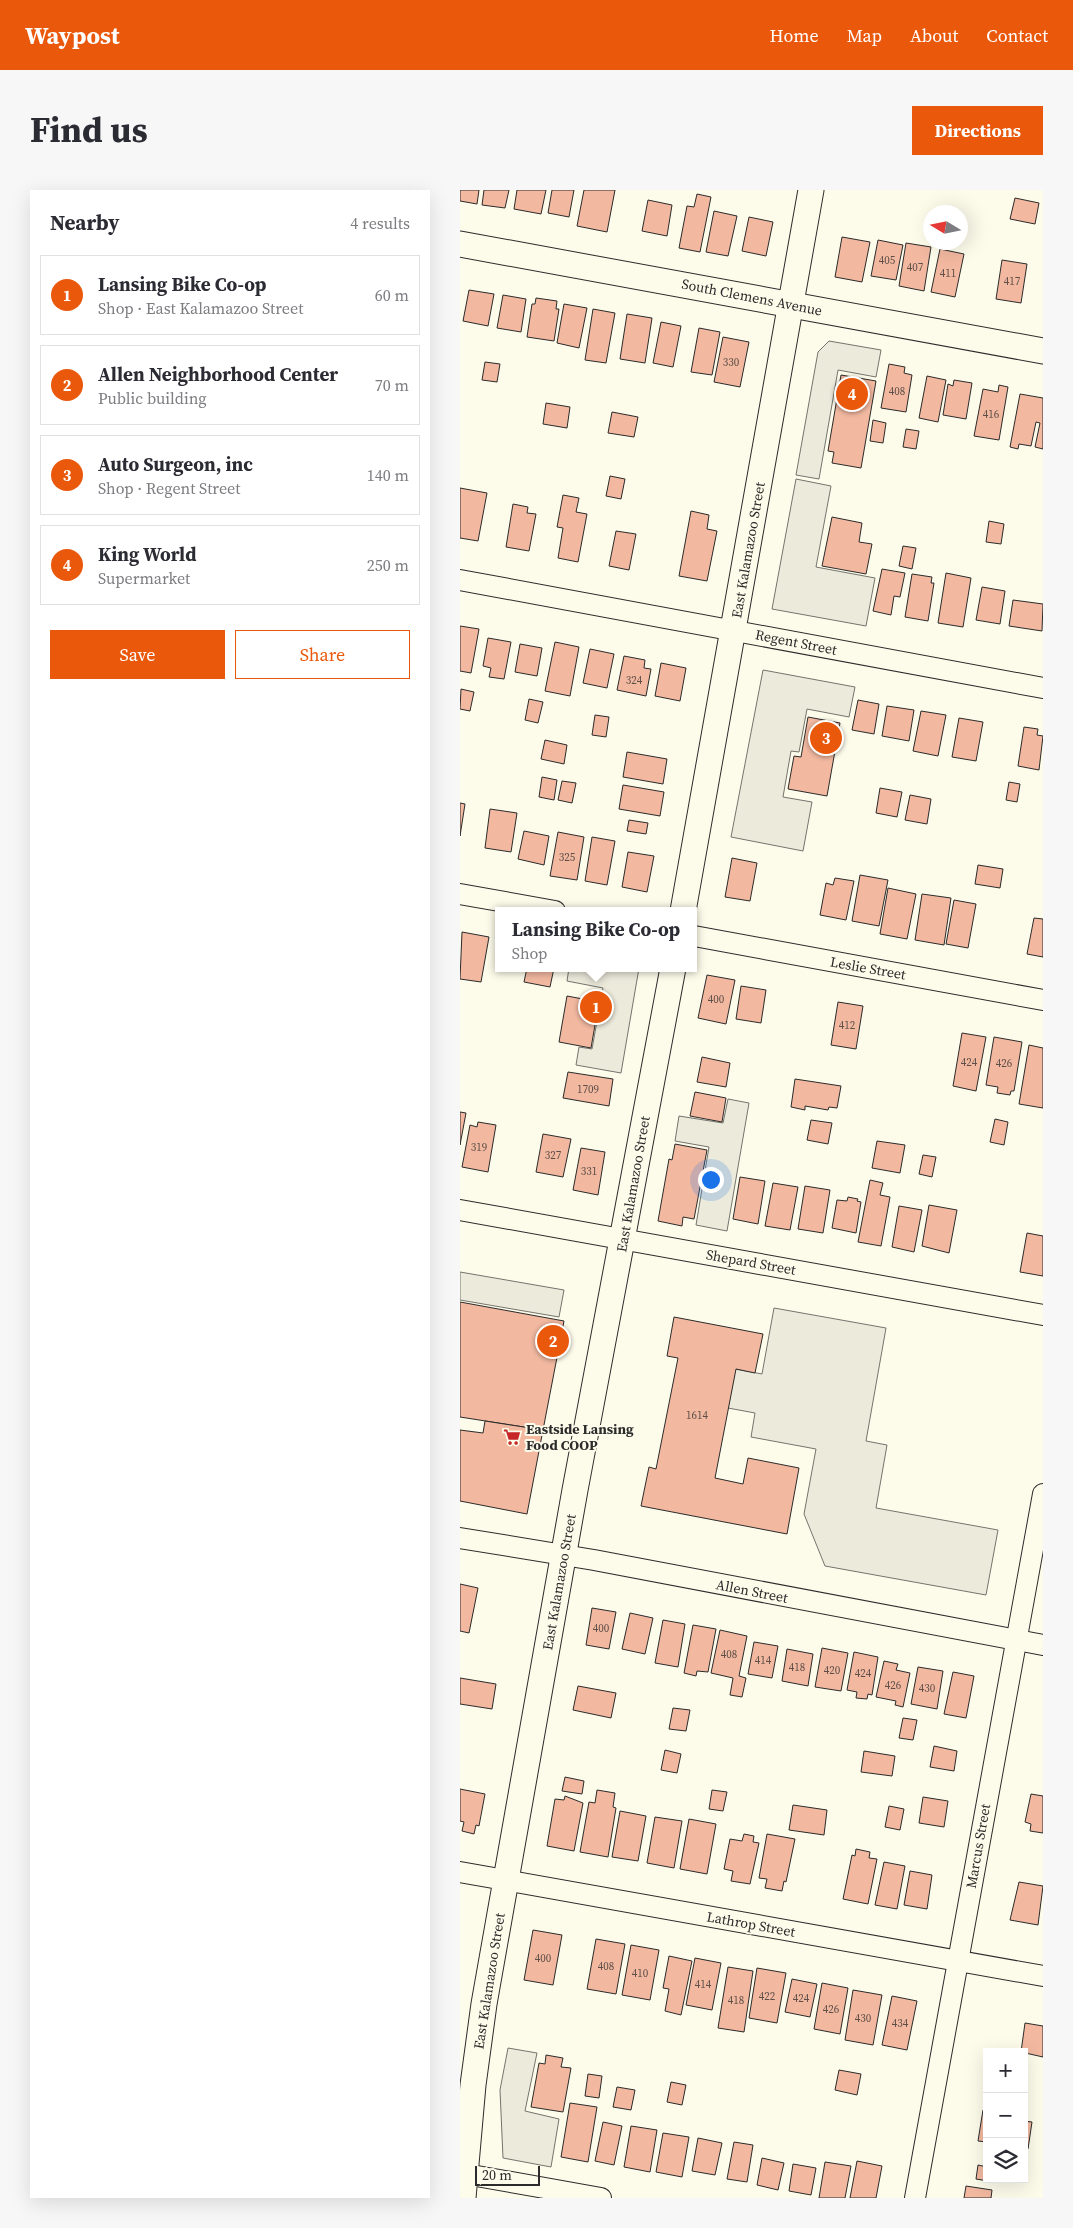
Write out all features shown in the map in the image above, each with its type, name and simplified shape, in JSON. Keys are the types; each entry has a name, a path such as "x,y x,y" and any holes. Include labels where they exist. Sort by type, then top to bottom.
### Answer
{"street":[{"name":"East Kalamazoo Street","path":"684,907 811,190"},
{"name":"South Clemens Avenue","path":"460,244 1043,352"},
{"name":"Regent Street","path":"460,580 1043,688"},
{"path":"460,894 533,907"},
{"name":"Leslie Street","path":"697,937 1043,1000"},
{"name":"East Kalamazoo Street","path":"462,2182 473,2085 506,1880 672,972"},
{"name":"Shepard Street","path":"460,1210 1043,1315"},
{"name":"Marcus Street","path":"915,2198 1043,1494"},
{"name":"Allen Street","path":"460,1538 1043,1645"},
{"name":"Lathrop Street","path":"460,1872 1043,1976"},
{"path":"462,2182 601,2198"}],"shaded area":[{"path":"829,341 881,350 876,377 838,370 819,479 796,475 818,352"},
{"path":"796,479 831,486 816,567 875,578 866,626 772,609"},
{"path":"763,670 855,687 849,717 807,709 799,752 791,751 783,797 812,802 803,851 731,837"},
{"path":"568,972 638,972 621,1073 576,1065 579,1047 592,1049 603,988 567,981"},
{"path":"728,1099 749,1103 727,1231 696,1225 709,1147 675,1141 679,1116 723,1123"},
{"path":"460,1272 564,1290 559,1317 460,1300"},
{"path":"774,1308 886,1328 866,1441 887,1445 876,1508 998,1530 986,1595 825,1566 804,1514 816,1449 751,1437 755,1413 728,1408 735,1369 762,1374"},
{"path":"508,2048 537,2053 525,2111 559,2119 551,2167 503,2158 500,2090"}],"building":[{"path":"460,190 479,190 477,204 460,201"},
{"path":"484,190 509,190 505,208 482,205"},
{"path":"517,190 546,190 541,214 514,209"},
{"path":"552,190 574,190 569,217 548,213"},
{"path":"584,190 615,190 607,232 577,226"},
{"path":"697,194 711,197 700,252 679,248 687,206 694,207"},
{"path":"1015,198 1039,203 1035,224 1010,219"},
{"path":"648,200 672,205 667,236 642,231"},
{"path":"714,211 737,216 728,256 706,252"},
{"path":"749,217 773,222 766,256 742,251"},
{"path":"842,237 870,242 862,282 835,277"},
{"path":"878,240 903,245 896,280 871,276"},
{"path":"906,243 923,246 923,250 931,250 924,291 899,286"},
{"path":"940,250 964,254 955,297 931,292"},
{"path":"1002,260 1027,264 1021,303 996,299"},
{"path":"469,290 494,294 488,326 463,321"},
{"path":"503,295 526,299 521,332 497,328"},
{"path":"536,298 557,301 556,309 559,309 554,341 527,337 532,304 535,304"},
{"path":"564,304 587,308 579,348 557,343"},
{"path":"593,309 615,313 606,363 585,360"},
{"path":"627,314 652,318 645,363 620,359"},
{"path":"661,322 681,326 673,367 653,363"},
{"path":"699,328 720,332 712,375 691,372"},
{"path":"723,337 749,342 740,387 714,382"},
{"path":"485,362 500,364 497,382 482,380"},
{"path":"889,364 905,367 904,373 912,375 906,412 881,408"},
{"path":"841,375 876,381 861,468 832,463 834,452 828,451"},
{"path":"927,376 946,380 938,422 919,418"},
{"path":"954,380 972,383 966,419 943,415 948,384 953,386"},
{"path":"999,385 1008,387 999,440 974,436 983,389 998,392"},
{"path":"1020,394 1043,398 1043,449 1035,447 1040,423 1036,422 1031,446 1019,444 1018,449 1010,447"},
{"path":"546,403 570,407 567,428 543,424"},
{"path":"612,412 638,417 634,437 608,433"},
{"path":"873,420 886,423 883,443 870,441"},
{"path":"906,429 919,431 916,449 903,447"},
{"path":"610,476 625,479 621,499 606,496"},
{"path":"460,488 487,493 478,541 460,538"},
{"path":"563,495 579,498 576,512 587,514 578,562 558,558 563,528 557,527"},
{"path":"513,504 528,507 527,513 536,514 529,551 506,547"},
{"path":"691,511 709,515 707,529 717,531 707,581 679,576"},
{"path":"832,517 862,523 859,542 872,544 866,574 822,566"},
{"path":"989,521 1004,524 1001,544 986,542"},
{"path":"616,531 636,534 629,570 609,566"},
{"path":"903,546 916,548 912,569 899,566"},
{"path":"882,569 905,573 900,597 894,596 891,615 873,611"},
{"path":"946,573 971,578 963,627 938,623"},
{"path":"912,574 932,577 931,583 934,583 928,621 905,617"},
{"path":"982,587 1005,591 1000,624 976,620"},
{"path":"1013,600 1043,604 1042,631 1009,626"},
{"path":"460,626 479,629 471,673 460,671"},
{"path":"488,638 511,642 504,679 489,677 491,668 483,666"},
{"path":"555,642 579,647 570,696 545,691"},
{"path":"520,644 542,648 537,676 515,672"},
{"path":"590,649 614,654 607,688 583,683"},
{"path":"624,656 645,660 644,668 651,669 646,696 617,690"},
{"path":"661,663 686,668 680,701 655,696"},
{"path":"461,689 474,692 470,711 460,709"},
{"path":"529,699 543,702 538,723 525,720"},
{"path":"858,700 879,704 874,734 852,730"},
{"path":"887,706 914,710 909,741 882,736"},
{"path":"921,711 946,715 938,756 913,751"},
{"path":"595,715 609,717 606,737 592,735"},
{"path":"808,717 840,723 827,796 788,789 794,756 801,757"},
{"path":"959,718 983,722 976,761 952,757"},
{"path":"1024,727 1038,729 1037,735 1043,736 1039,770 1018,766"},
{"path":"545,740 567,745 564,764 541,759"},
{"path":"627,752 667,759 663,784 623,777"},
{"path":"542,777 557,780 554,800 539,797"},
{"path":"562,781 576,783 572,803 558,800"},
{"path":"1009,782 1020,784 1017,802 1006,800"},
{"path":"623,785 664,792 660,816 619,809"},
{"path":"880,788 902,792 897,817 876,813"},
{"path":"910,795 931,799 927,824 905,820"},
{"path":"460,803 465,804 460,836"},
{"path":"490,809 517,813 511,852 485,848"},
{"path":"629,820 648,823 646,834 627,831"},
{"path":"524,831 549,836 544,865 518,859"},
{"path":"558,832 584,837 577,880 550,876"},
{"path":"592,837 615,841 607,885 585,881"},
{"path":"628,852 654,856 647,892 622,887"},
{"path":"732,858 757,863 750,901 725,897"},
{"path":"978,865 1003,869 1000,888 975,884"},
{"path":"860,875 888,880 879,926 852,921"},
{"path":"835,878 854,881 846,920 820,915 826,883 833,885"},
{"path":"888,888 916,894 907,939 880,934"},
{"path":"922,894 951,898 944,945 915,940"},
{"path":"954,900 976,904 968,948 946,944"},
{"path":"1034,918 1043,919 1043,957 1027,954"},
{"path":"462,932 489,937 481,982 460,979"},
{"path":"526,972 553,972 550,987 524,982"},
{"path":"707,975 735,980 726,1024 698,1018"},
{"path":"741,986 766,990 761,1023 736,1019"},
{"path":"567,996 599,1002 591,1048 559,1042"},
{"path":"838,1002 863,1006 856,1049 831,1045"},
{"path":"962,1033 986,1037 976,1091 953,1086"},
{"path":"994,1037 1022,1042 1014,1091 1011,1091 1010,1095 997,1093 998,1087 986,1085"},
{"path":"1029,1045 1043,1048 1043,1108 1019,1104"},
{"path":"702,1057 730,1063 726,1087 697,1082"},
{"path":"568,1072 613,1079 609,1106 563,1098"},
{"path":"795,1079 841,1086 837,1108 829,1107 828,1110 805,1106 805,1110 791,1107"},
{"path":"695,1092 726,1098 722,1122 690,1116"},
{"path":"460,1112 466,1113 460,1145"},
{"path":"995,1119 1008,1122 1004,1145 990,1142"},
{"path":"811,1120 832,1123 828,1144 807,1140"},
{"path":"478,1122 496,1125 488,1172 462,1167 470,1125 477,1127"},
{"path":"543,1134 571,1139 563,1177 536,1172"},
{"path":"877,1141 905,1145 900,1173 872,1168"},
{"path":"675,1144 707,1150 694,1219 683,1217 682,1226 658,1221 669,1159 672,1160"},
{"path":"581,1148 605,1152 598,1195 573,1190"},
{"path":"923,1155 936,1157 932,1177 919,1174"},
{"path":"740,1177 765,1181 758,1224 733,1219"},
{"path":"870,1180 883,1183 880,1195 890,1197 881,1246 858,1242"},
{"path":"773,1183 798,1187 790,1230 765,1226"},
{"path":"805,1186 830,1190 823,1233 798,1229"},
{"path":"848,1197 858,1199 857,1201 861,1202 856,1233 832,1228 837,1200 847,1201"},
{"path":"929,1205 957,1210 949,1253 922,1246"},
{"path":"899,1206 922,1210 914,1252 892,1247"},
{"path":"1027,1233 1043,1236 1043,1276 1020,1272"},
{"path":"460,1302 564,1321 543,1430 460,1417"},
{"path":"674,1317 763,1334 755,1373 736,1369 715,1478 743,1484 748,1458 799,1468 787,1534 641,1506 649,1467 656,1469 678,1358 667,1356"},
{"path":"485,1421 543,1430 527,1514 460,1501 460,1430 483,1433"},
{"path":"460,1584 478,1588 469,1633 460,1631"},
{"path":"592,1608 616,1612 609,1649 586,1645"},
{"path":"630,1613 653,1618 645,1654 622,1649"},
{"path":"663,1620 685,1624 678,1667 655,1663"},
{"path":"693,1625 716,1629 708,1672 697,1671 696,1676 684,1673"},
{"path":"720,1630 747,1636 739,1676 746,1678 742,1697 730,1695 733,1678 711,1673"},
{"path":"754,1642 778,1646 772,1678 748,1674"},
{"path":"822,1648 848,1653 841,1691 815,1687"},
{"path":"787,1649 813,1654 808,1686 782,1681"},
{"path":"854,1652 878,1657 872,1695 868,1694 867,1699 856,1698 857,1692 847,1690"},
{"path":"884,1661 898,1664 896,1670 910,1673 903,1707 895,1705 896,1701 876,1697"},
{"path":"918,1667 943,1671 937,1709 911,1704"},
{"path":"953,1672 974,1676 966,1718 944,1714"},
{"path":"460,1678 496,1684 492,1709 460,1704"},
{"path":"578,1686 616,1693 611,1718 573,1710"},
{"path":"673,1708 690,1710 686,1731 669,1729"},
{"path":"903,1718 917,1720 913,1740 899,1738"},
{"path":"934,1746 957,1751 954,1771 930,1767"},
{"path":"665,1750 681,1754 677,1773 661,1770"},
{"path":"864,1751 895,1756 892,1776 861,1772"},
{"path":"565,1777 584,1781 582,1794 562,1791"},
{"path":"460,1789 485,1794 479,1826 476,1825 474,1834 462,1831 464,1822 460,1821"},
{"path":"597,1790 615,1793 613,1807 616,1808 608,1857 580,1852 589,1802 595,1803"},
{"path":"712,1790 727,1792 723,1811 709,1809"},
{"path":"1031,1794 1043,1796 1043,1833 1030,1831 1031,1824 1025,1822"},
{"path":"565,1796 583,1803 574,1851 547,1846 555,1799 564,1800"},
{"path":"923,1797 948,1801 944,1827 919,1823"},
{"path":"793,1805 827,1810 824,1835 789,1830"},
{"path":"889,1806 904,1809 900,1830 885,1827"},
{"path":"620,1811 646,1816 638,1861 612,1857"},
{"path":"655,1817 682,1821 674,1868 647,1863"},
{"path":"689,1819 716,1824 707,1874 680,1869"},
{"path":"744,1834 754,1836 753,1842 759,1843 750,1884 731,1881 733,1871 724,1869 730,1839 742,1841"},
{"path":"767,1834 795,1839 786,1882 784,1881 782,1891 765,1888 767,1879 759,1878"},
{"path":"856,1849 870,1852 869,1858 877,1859 868,1904 843,1899 852,1855 855,1856"},
{"path":"884,1862 905,1866 897,1909 875,1905"},
{"path":"910,1871 932,1875 927,1909 904,1905"},
{"path":"1019,1882 1043,1886 1038,1925 1010,1920"},
{"path":"533,1930 562,1935 553,1985 524,1980"},
{"path":"596,1939 625,1944 616,1994 587,1989"},
{"path":"631,1945 659,1950 650,2000 622,1995"},
{"path":"669,1956 692,1961 681,2015 665,2011 669,1989 663,1988"},
{"path":"695,1958 721,1963 712,2010 686,2005"},
{"path":"728,1967 753,1971 744,2032 718,2028"},
{"path":"757,1968 786,1973 777,2023 749,2018"},
{"path":"792,1979 817,1984 810,2017 785,2012"},
{"path":"822,1983 848,1988 840,2034 814,2029"},
{"path":"853,1990 882,1995 873,2045 845,2040"},
{"path":"892,1996 917,2001 907,2050 882,2045"},
{"path":"1025,2023 1043,2026 1043,2057 1028,2054 1028,2048 1022,2048"},
{"path":"546,2055 563,2058 561,2067 571,2068 563,2112 531,2107 539,2063 545,2064"},
{"path":"839,2070 861,2074 857,2095 835,2090"},
{"path":"588,2074 602,2076 599,2098 585,2096"},
{"path":"671,2082 686,2085 682,2105 667,2102"},
{"path":"617,2087 635,2090 631,2110 613,2107"},
{"path":"570,2103 597,2107 588,2162 561,2157"},
{"path":"983,2110 983,2142 978,2141"},
{"path":"603,2122 622,2126 614,2165 595,2161"},
{"path":"1028,2122 1032,2122 1028,2149"},
{"path":"631,2126 657,2130 650,2172 624,2167"},
{"path":"663,2133 689,2137 682,2177 656,2172"},
{"path":"698,2138 722,2143 715,2175 692,2171"},
{"path":"734,2142 753,2145 747,2182 727,2179"},
{"path":"762,2158 784,2163 778,2190 757,2185"},
{"path":"857,2161 882,2166 876,2198 850,2198"},
{"path":"825,2162 851,2166 845,2198 819,2198"},
{"path":"793,2164 816,2168 811,2195 789,2191"},
{"path":"978,2165 983,2166 983,2180 976,2179"},
{"path":"966,2186 992,2190 991,2198 964,2198"}],"place":[{"name":"King World","path":"852,394"},
{"name":"Auto Surgeon, inc","path":"826,738"},
{"name":"Lansing Bike Co-op","path":"596,1007"},
{"name":"Allen Neighborhood Center","path":"553,1341"},
{"name":"Eastside Lansing Food COOP","path":"512,1437"}]}
